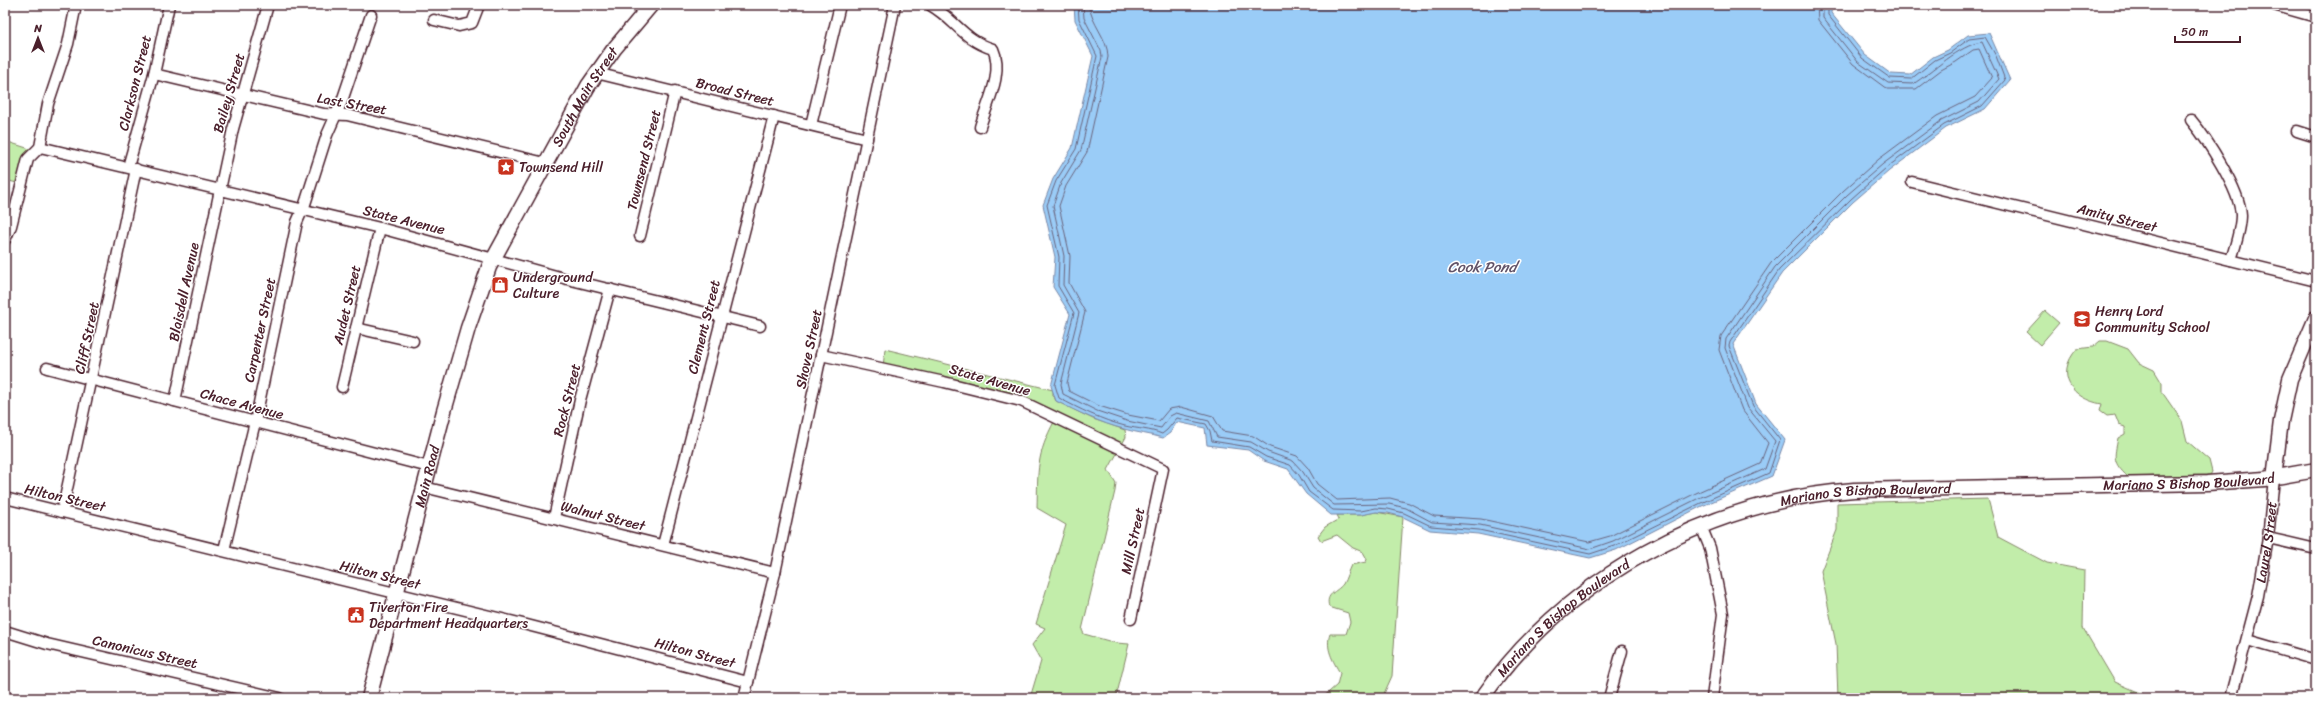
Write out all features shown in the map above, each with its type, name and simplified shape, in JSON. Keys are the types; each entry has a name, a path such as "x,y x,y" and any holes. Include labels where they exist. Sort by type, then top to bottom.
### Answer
{"main road":[{"name":"South Main Street","path":"493,258 596,73 651,5"},
{"name":"Main Road","path":"369,698 424,487 468,328 493,258"},
{"name":"Laurel Street","path":"2274,478 2281,421 2290,379 2316,318"},
{"name":"Mariano S Bishop Boulevard","path":"1482,698 1524,646 1578,597 1632,560 1701,526 1776,502 1846,491 2193,484 2274,478 2316,470"}],"street":[{"path":"5,240 11,226 28,159 40,147 48,104 68,44 76,5"},
{"name":"Clarkson Street","path":"132,168 169,5"},
{"name":"Bailey Street","path":"221,190 221,183 233,129 244,96 268,5"},
{"path":"434,20 466,26 472,23 479,5"},
{"path":"811,125 840,5"},
{"name":"Shove Street","path":"744,698 774,573 822,355 895,5"},
{"path":"930,5 947,17 962,33 982,45 993,49 997,57 992,90 980,127"},
{"path":"2274,5 2316,17"},
{"name":"Carpenter Street","path":"224,550 255,422 297,222 303,210 326,135 336,114 371,15"},
{"name":"Broad Street","path":"596,73 675,91 867,139"},
{"name":"Last Street","path":"154,74 324,114 347,115 545,163"},
{"name":"Townsend Street","path":"640,236 675,91"},
{"name":"Clement Street","path":"663,545 721,316 774,116"},
{"path":"2191,120 2201,132 2238,200 2241,220 2231,260"},
{"path":"2297,131 2316,137"},
{"name":"State Avenue","path":"40,147 380,228 610,289 760,326"},
{"name":"Cliff Street","path":"62,512 93,379 132,168"},
{"name":"Amity Street","path":"1912,182 2316,281"},
{"name":"Blaisdell Avenue","path":"175,400 221,190"},
{"name":"Audet Street","path":"342,387 380,228"},
{"name":"Rock Street","path":"554,518 580,400 610,289"},
{"path":"356,328 413,341"},
{"name":"State Avenue","path":"822,355 1021,401 1163,469"},
{"name":"Chace Avenue","path":"47,368 430,467"},
{"name":"Mill Street","path":"1131,619 1163,469"},
{"name":"Laurel Street","path":"2231,698 2247,640 2268,538 2274,478"},
{"name":"Walnut Street","path":"424,487 774,573"},
{"name":"Hilton Street","path":"5,498 224,550 748,682"},
{"path":"1701,526 1710,548 1723,614 1712,698"},
{"path":"2268,538 2316,548"},
{"name":"Canonicus Street","path":"5,631 47,644 280,698"},
{"path":"2247,640 2316,660"},
{"path":"1609,698 1622,650"}],"green space":[{"path":"5,141 30,149 21,184 5,180"},
{"path":"2045,311 2059,323 2040,345 2026,332"},
{"path":"2100,341 2107,341 2128,349 2139,363 2154,370 2162,383 2162,392 2182,421 2187,441 2209,460 2212,472 2210,475 2128,477 2123,472 2117,463 2115,455 2118,438 2125,434 2125,427 2119,425 2115,415 2107,416 2100,411 2102,404 2082,397 2075,391 2067,377 2067,368 2070,359 2077,349 2093,347"},
{"path":"885,349 1053,390 1053,395 1056,401 1093,419 1125,430 1126,437 1108,470 1116,483 1115,491 1082,630 1084,634 1116,643 1129,644 1116,698 1030,698 1041,661 1032,645 1045,628 1036,624 1066,525 1037,508 1038,473 1041,453 1055,420 1020,399 883,367"},
{"path":"1988,499 1998,537 2047,563 2084,570 2083,628 2115,682 2152,698 1838,698 1836,644 1821,571 1837,530 1837,503"},
{"path":"1376,512 1403,517 1392,676 1382,698 1322,698 1337,685 1340,673 1332,659 1329,649 1328,644 1330,634 1346,634 1350,622 1348,613 1329,607 1328,602 1330,596 1343,584 1351,565 1366,562 1367,559 1363,552 1353,548 1337,535 1321,541 1318,536 1325,527 1339,519 1337,515 1361,515"}],"water":[{"name":"Cook Pond","path":"1074,5 1832,5 1831,13 1865,55 1891,74 1910,75 1933,57 1948,50 1968,35 1989,33 2010,80 1985,109 1946,128 1889,171 1853,202 1782,273 1733,344 1756,404 1785,440 1772,476 1702,506 1616,550 1590,558 1478,534 1430,530 1403,517 1388,513 1376,512 1361,515 1331,515 1306,494 1288,469 1264,461 1248,450 1207,445 1205,428 1177,422 1170,433 1163,438 1106,424 1056,401 1051,386 1070,314 1053,287 1055,257 1043,205 1053,179 1072,148 1093,56 1075,20"}],"place":[{"name":"Townsend Hill","path":"506,167"},
{"name":"Underground Culture","path":"500,285"},
{"name":"Henry Lord Community School","path":"2082,319"},
{"name":"Tiverton Fire Department Headquarters","path":"356,615"}]}
